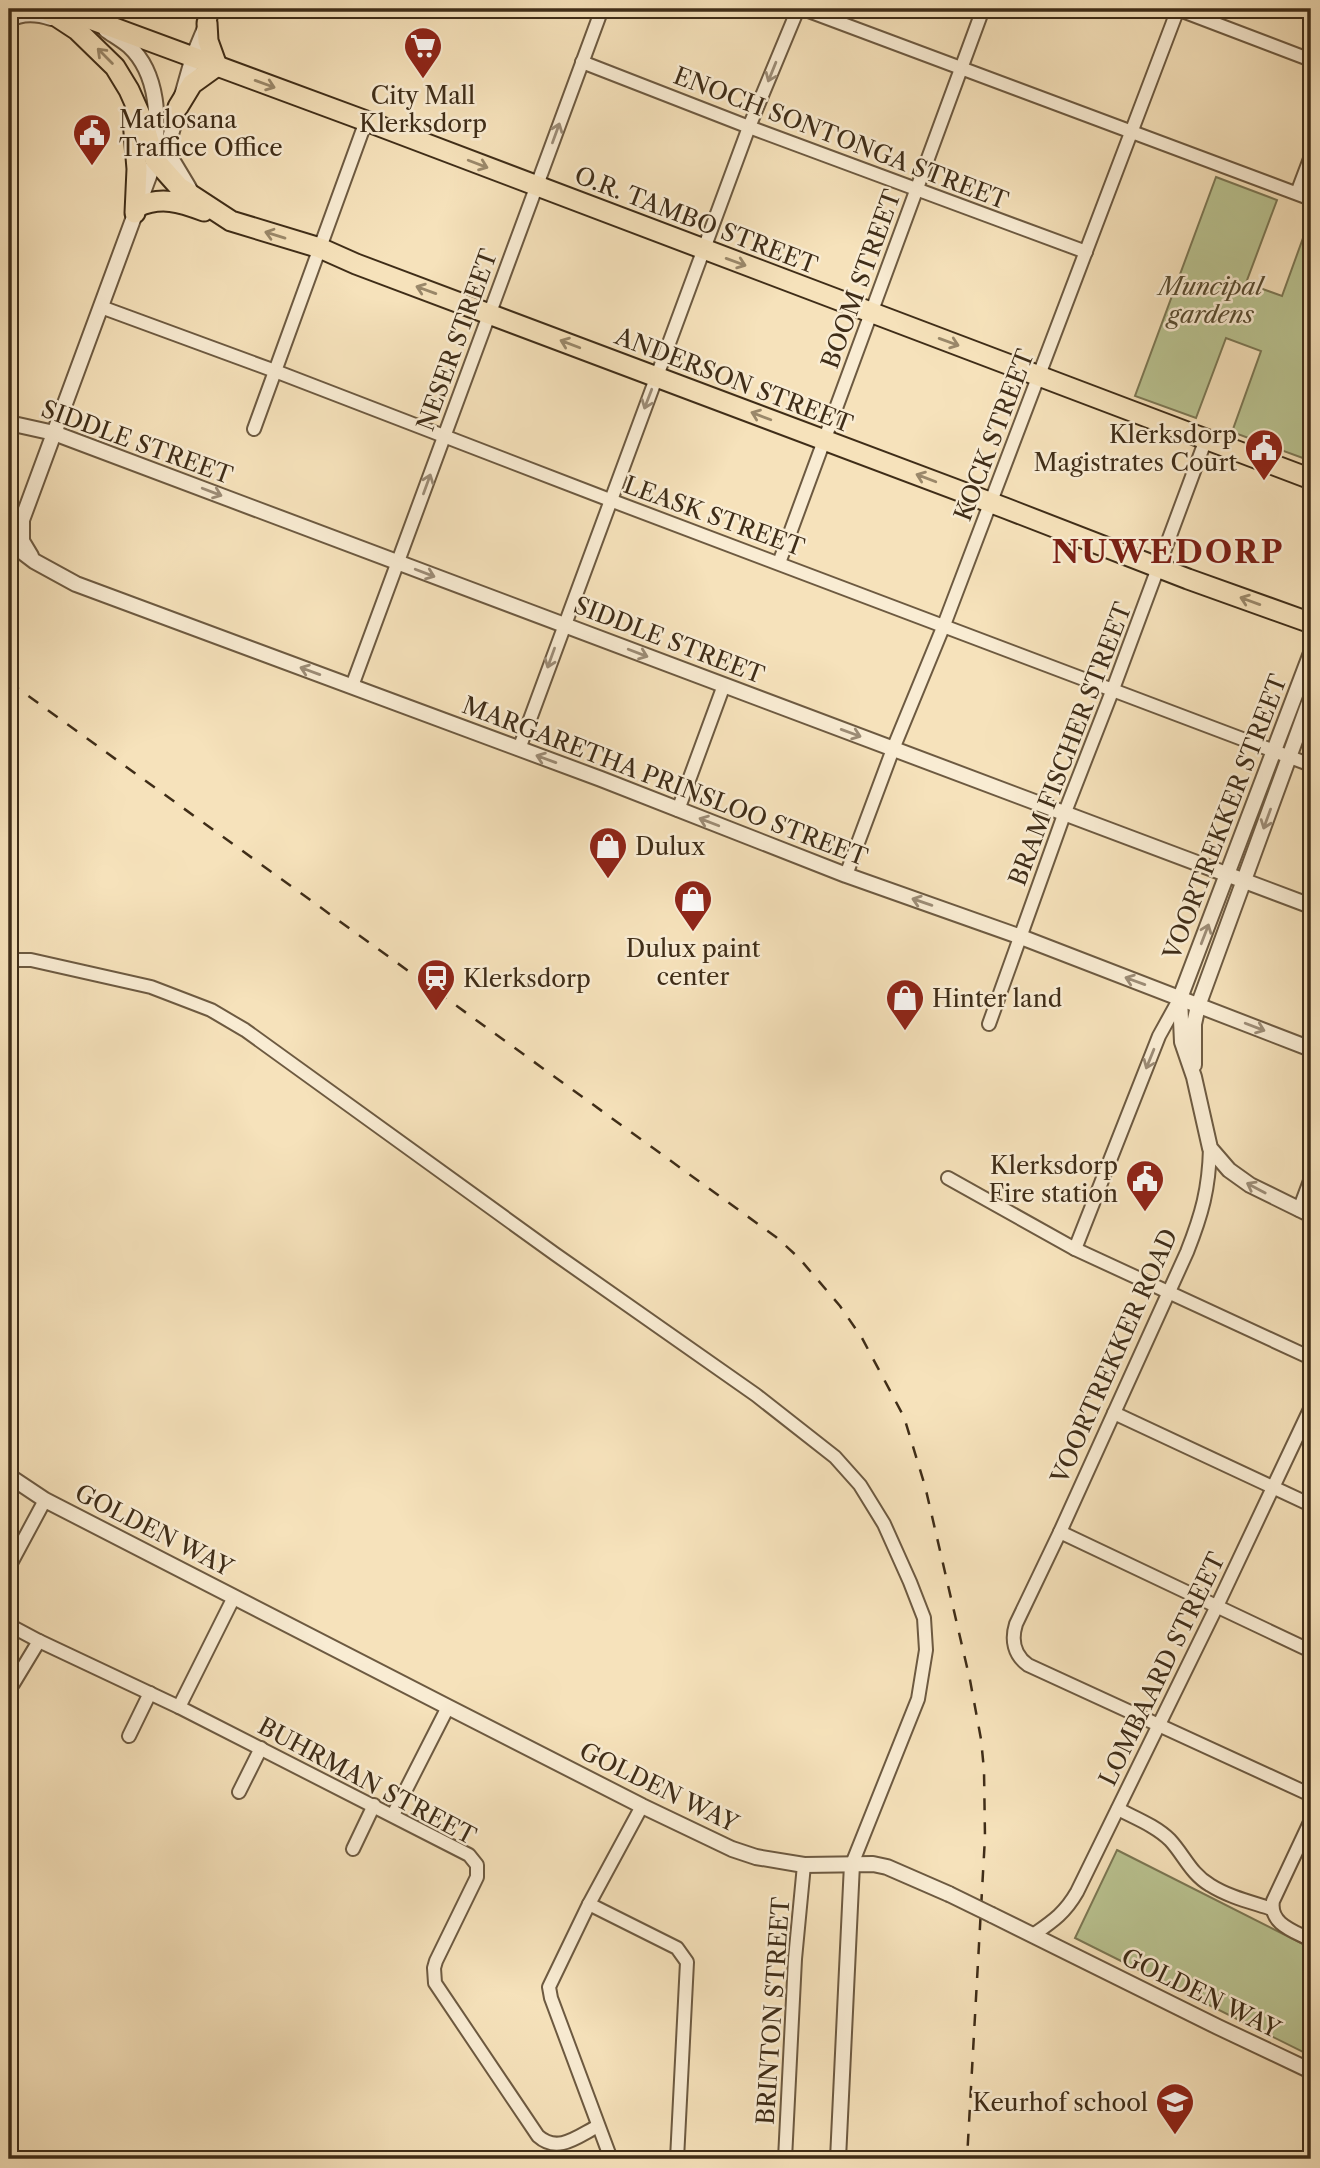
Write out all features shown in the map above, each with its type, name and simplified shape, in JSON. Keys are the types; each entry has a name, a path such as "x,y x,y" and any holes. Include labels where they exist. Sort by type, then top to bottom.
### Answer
{"main road":[{"name":"O.R. TAMBO STREET","path":"46,9 84,25 194,57 1311,479"},
{"name":"O.R. TAMBO STREET","path":"63,9 84,25 115,66 142,119 155,160"},
{"path":"160,45 180,46 207,22"},
{"path":"178,107 192,84 217,66 208,41 207,22"},
{"path":"129,90 137,169 136,210"},
{"name":"ANDERSON STREET","path":"155,160 179,187 231,221 320,248 1311,623"},
{"path":"136,210 146,203 165,200 231,221"}],"street":[{"name":"NESER STREET","path":"352,686 602,9"},
{"path":"519,749 749,127 798,9"},
{"path":"803,9 1311,199"},
{"name":"BOOM STREET","path":"779,563 983,9"},
{"path":"1177,9 1311,60"},
{"name":"KOCK STREET","path":"846,875 1040,375 1177,9"},
{"path":"9,21 36,14 84,25 130,47 146,70 156,99 158,123 155,160 22,520 22,541 34,561"},
{"path":"197,198 171,158 170,138 207,22"},
{"name":"ENOCH SONTONGA STREET","path":"582,62 1086,252"},
{"path":"254,429 366,121"},
{"path":"1297,193 1311,156"},
{"name":"LEASK STREET","path":"101,307 275,370 610,500 1311,765"},
{"name":"SIDDLE STREET","path":"9,423 54,433 1311,906"},
{"name":"BRAM FISCHER STREET","path":"989,1024 1065,812 1206,439"},
{"name":"MARGARETHA PRINSLOO STREET","path":"9,542 34,561 76,584 519,749 846,875 1021,937 1311,1049"},
{"name":"VOORTREKKER STREET","path":"1181,998 1311,653"},
{"path":"678,810 724,685"},
{"name":"VOORTREKKER STREET","path":"1198,1006 1311,697"},
{"path":"9,960 31,960 151,987 211,1010 245,1030 756,1395 835,1457 860,1485 884,1524 924,1618 926,1650 918,1699 852,1864 838,2159"},
{"path":"1075,1249 1159,1035 1181,998"},
{"name":"VOORTREKKER ROAD","path":"1159,1725 1028,1665 1022,1661 1012,1636 1170,1291 1201,1216 1209,1180 1210,1148 1194,1077 1182,1042 1181,998"},
{"name":"VOORTREKKER ROAD","path":"1194,1077 1194,1024 1198,1006"},
{"path":"1210,1148 1229,1170 1250,1185 1305,1212 1311,1178"},
{"path":"947,1178 1075,1249 1311,1358"},
{"name":"LOMBAARD STREET","path":"1033,1935 1067,1909 1217,1606 1311,1407"},
{"path":"1115,1413 1311,1505"},
{"name":"GOLDEN WAY","path":"9,1476 45,1500 642,1806 732,1849 756,1857 804,1865 873,1864 887,1867 949,1894 1311,2071"},
{"path":"9,1567 45,1500"},
{"path":"1060,1532 1311,1651"},
{"path":"179,1707 234,1597"},
{"name":"BUHRMAN STREET","path":"9,1625 179,1707 469,1855 477,1865 477,1877 434,1968 435,1983 538,2136 550,2144 562,2144 598,2126"},
{"path":"13,1684 39,1641"},
{"path":"129,1736 150,1693"},
{"path":"393,1815 448,1707"},
{"path":"1159,1725 1311,1795"},
{"path":"239,1792 261,1748"},
{"path":"353,1849 374,1805"},
{"path":"611,2159 549,1992 551,1982 589,1904 642,1806"},
{"path":"1118,1809 1147,1824 1169,1840 1187,1865 1208,1885 1241,1900 1272,1909"},
{"path":"1311,1820 1273,1900 1272,1909 1278,1921 1311,1940"},
{"name":"BRINTON STREET","path":"785,2159 795,1959 804,1865"},
{"path":"589,1904 677,1948 687,1962 677,2159"}],"green space":[{"name":"Muncipal gardens","path":"1216,177 1277,200 1246,283 1282,296 1311,216 1311,461 1232,432 1261,351 1226,338 1196,418 1135,396"},
{"path":"1117,1850 1311,1948 1311,2056 1075,1938"}],"railway":[{"path":"9,682 776,1237 799,1258 840,1306 862,1338 904,1417 925,1486 981,1739 985,1837 967,2159"}],"place":[{"name":"City Mall Klerksdorp","path":"423,80"},
{"name":"Matlosana Traffice Office","path":"92,167"},
{"name":"Klerksdorp Magistrates Court","path":"1264,482"},
{"name":"Dulux","path":"608,880"},
{"name":"Dulux paint center","path":"693,933"},
{"name":"Klerksdorp","path":"436,1012"},
{"name":"Hinter land","path":"905,1032"},
{"name":"Klerksdorp Fire station","path":"1145,1213"},
{"name":"Keurhof school","path":"1175,2136"}],"district":[{"name":"NUWEDORP","path":"1168,551"}]}
